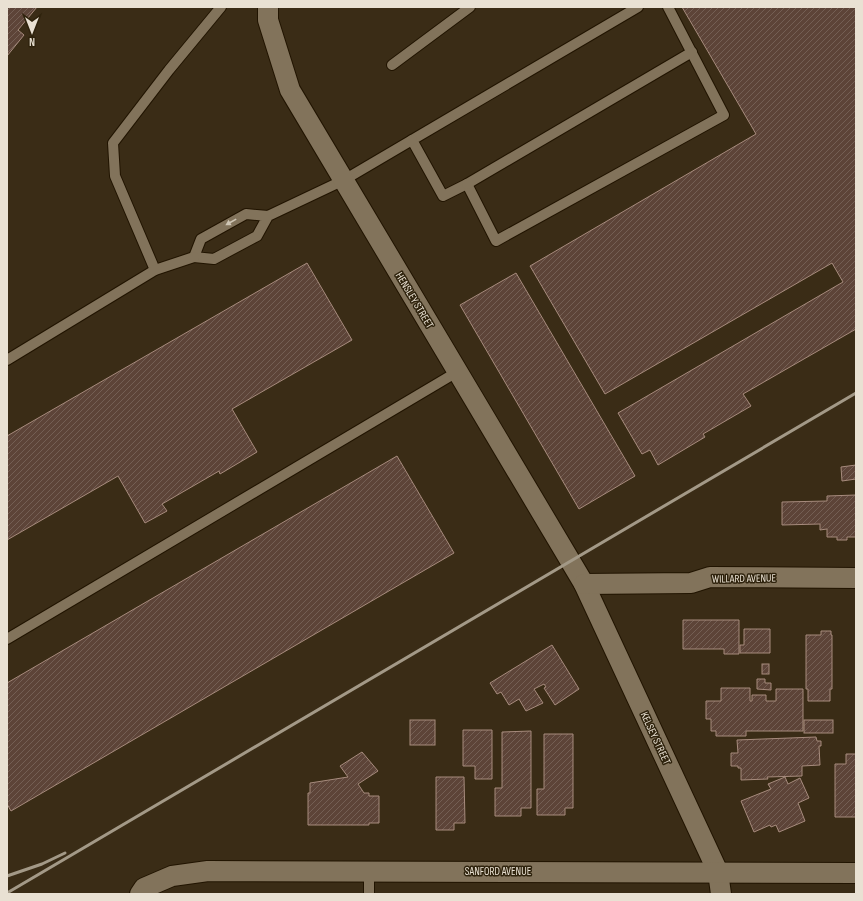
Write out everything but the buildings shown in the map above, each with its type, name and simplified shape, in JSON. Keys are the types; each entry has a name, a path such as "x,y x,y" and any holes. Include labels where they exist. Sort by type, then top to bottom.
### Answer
{"street":[{"name":"HENSLEY STREET","path":"268,7 268,20 290,90 584,584"},
{"name":"WILLARD AVENUE","path":"584,584 691,583 710,577 856,578"},
{"name":"KELSEY STREET","path":"584,584 718,872 721,894"},
{"name":"SANFORD AVENUE","path":"142,891 172,876 208,871 856,872"}],"lane":[{"path":"155,270 115,176 113,143 169,70 221,7"},
{"path":"392,65 470,7"},
{"path":"194,257 200,239 246,214 268,216 344,180 638,7"},
{"path":"467,184 496,241 724,115 668,7"},
{"path":"412,140 443,196 467,184 692,52"},
{"path":"7,360 155,270 194,257 214,259 257,236 268,216"},
{"path":"7,639 458,372"},
{"path":"369,871 369,894"}],"railway":[{"path":"7,893 856,393"},
{"path":"7,876 42,864 65,853"}]}
